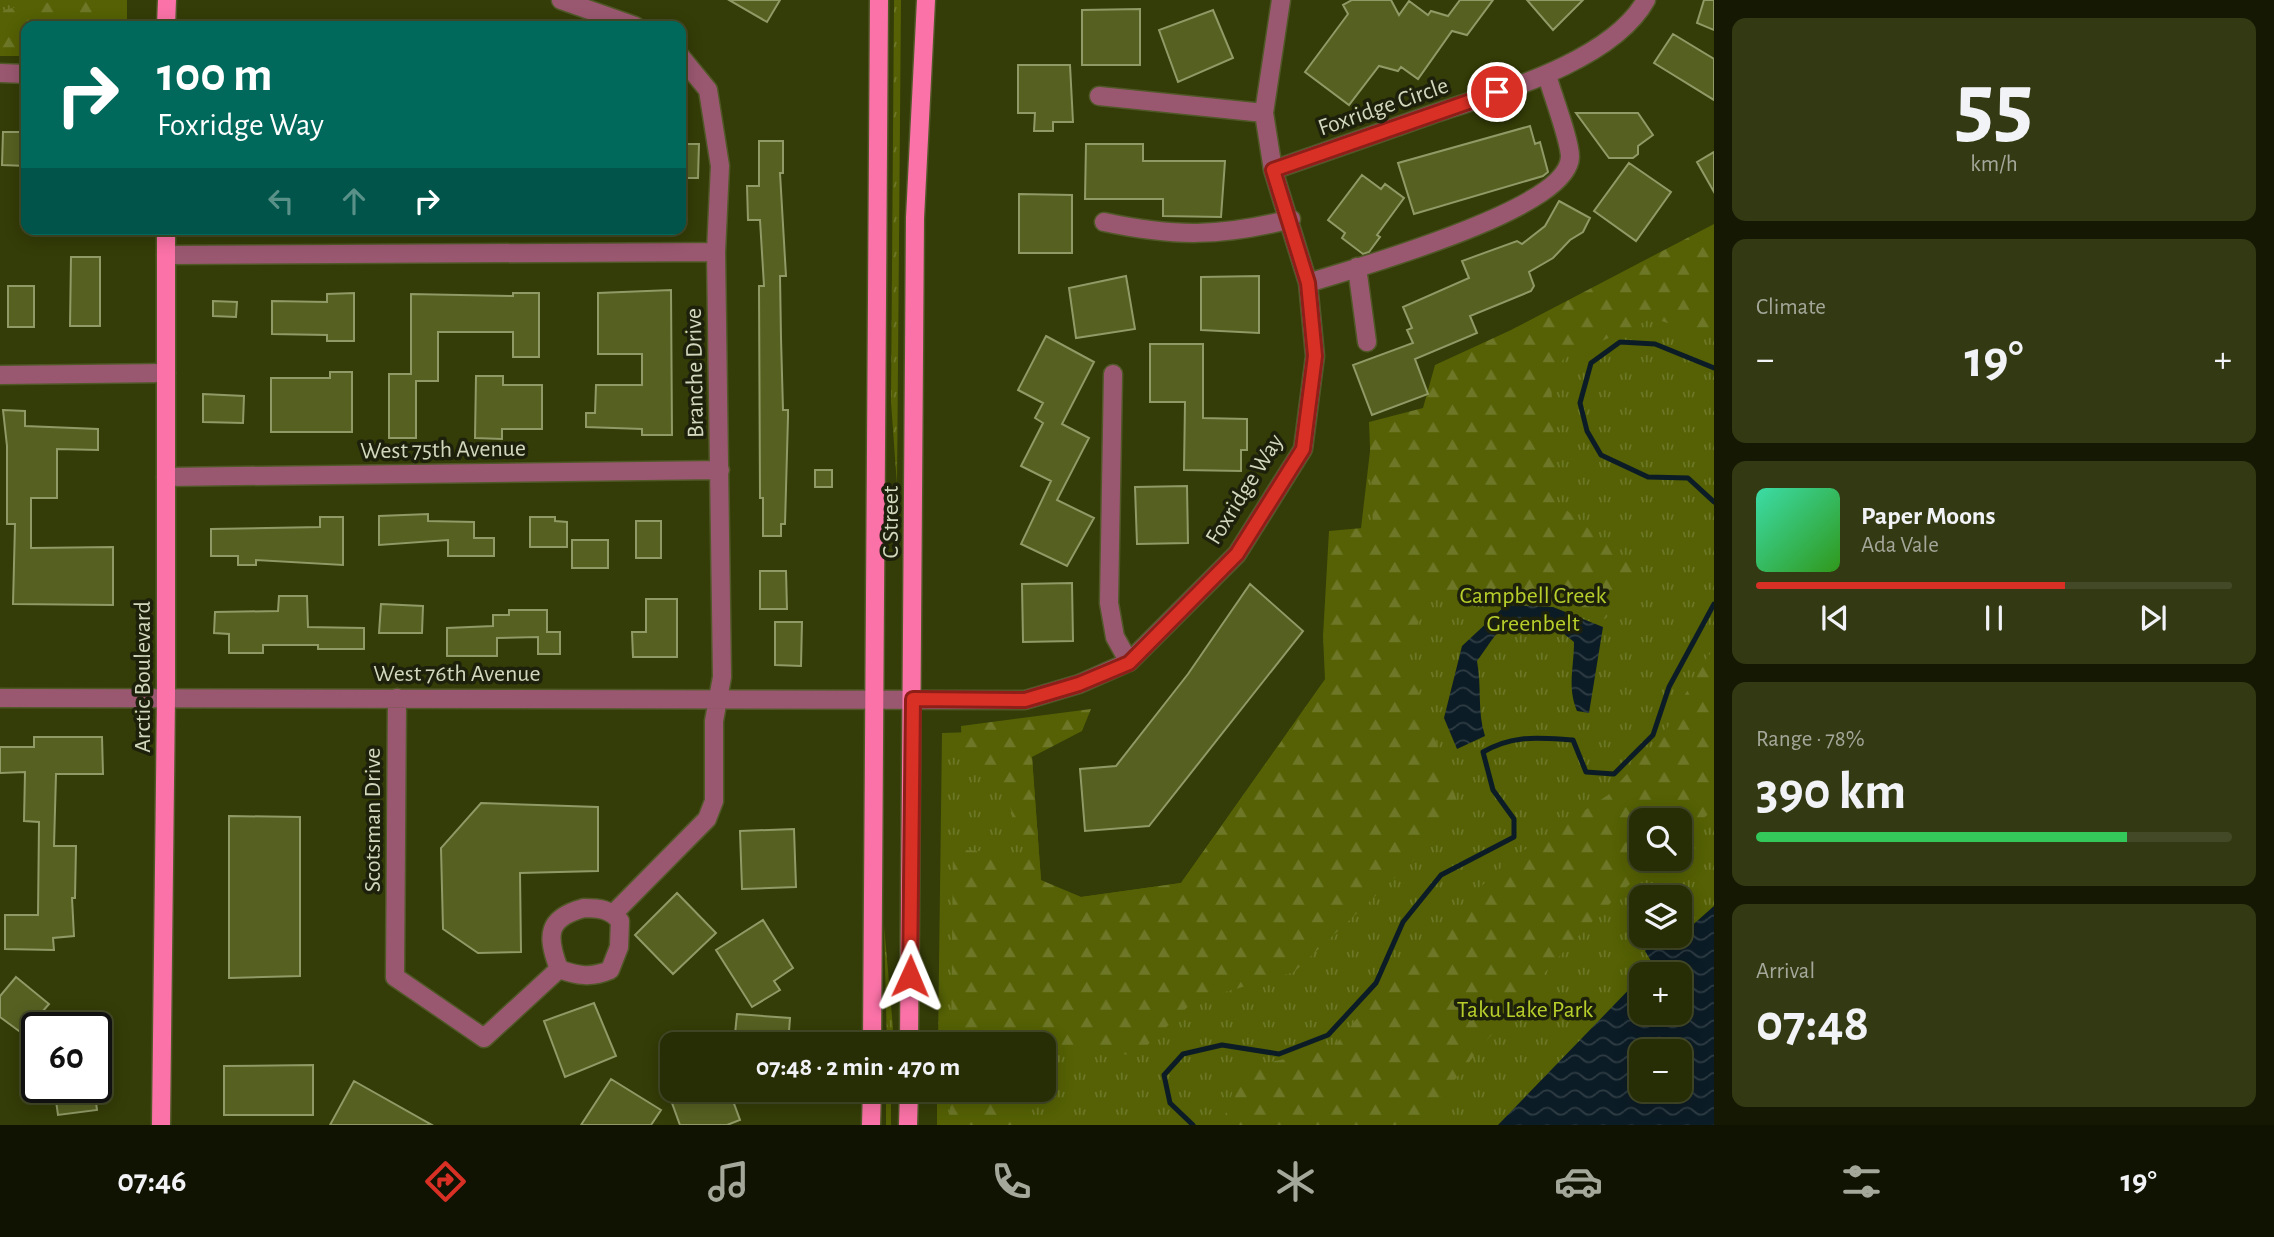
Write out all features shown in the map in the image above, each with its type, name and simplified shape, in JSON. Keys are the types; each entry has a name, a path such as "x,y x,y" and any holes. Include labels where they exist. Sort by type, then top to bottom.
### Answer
{"main road":[{"path":"166,21 167,0"},
{"name":"C Street","path":"872,1032 879,0"},
{"name":"C Street","path":"909,1032 915,218 926,0"},
{"name":"Arctic Boulevard","path":"161,1125 166,697 166,235"},
{"path":"871,1125 872,1102"},
{"path":"908,1125 909,1102"}],"street":[{"path":"561,0 621,21"},
{"name":"Foxridge Way","path":"913,699 1025,700 1079,684 1129,663 1237,554 1303,449 1315,356 1308,283 1291,219 1273,170 1264,113 1281,0"},
{"name":"Foxridge Circle","path":"1273,170 1546,75 1617,35 1638,14 1646,0"},
{"name":"Branche Drive","path":"614,913 707,819 712,810 714,721 720,699 716,251 720,166 708,90 686,63"},
{"path":"0,73 21,74"},
{"path":"1308,283 1435,243 1534,200 1565,174 1570,156 1546,75"},
{"path":"1099,96 1264,113"},
{"path":"1104,222 1186,236 1262,226 1291,219"},
{"path":"166,255 716,251"},
{"path":"1357,267 1367,342"},
{"path":"0,375 166,373"},
{"path":"1113,374 1110,603 1115,637 1129,663"},
{"name":"West 75th Avenue","path":"166,477 720,470"},
{"name":"West 76th Avenue","path":"0,698 913,699"},
{"name":"Scotsman Drive","path":"397,698 395,977 484,1038 559,969"},
{"path":"584,908 600,908 614,913 620,921 620,932 610,970 595,976 579,976 559,969 551,938 557,920 568,912 584,908"}],"green space":[{"path":"0,0 127,0 127,21 21,21 21,56 0,56"},
{"path":"114,0 114,21 21,21 21,56 0,56 0,11 29,4"},
{"path":"894,0 901,0 897,486 891,402"},
{"path":"1714,224 1714,339 1653,318 1564,358 1551,379 1557,502 1644,576 1605,619 1540,592 1430,597 1405,653 1462,815 1294,972 1194,1001 1136,1056 1056,1044 1056,1032 951,1032 953,849 1027,855 1005,793 962,752 961,726 1091,709 1082,731 1032,757 1041,880 1081,897 1181,883 1325,680 1323,636 1329,531 1373,527 1369,422 1423,408 1435,365 1511,330"},
{"name":"Campbell Creek Greenbelt","path":"1714,259 1714,1125 937,1125 937,1102 1056,1102 1056,1032 938,1032 942,733 1030,730 1041,881 1081,897 1181,883 1347,648 1372,434 1433,428"},
{"path":"1714,649 1714,809 1692,828 1692,808 1629,808 1629,871 1644,871 1532,987 1419,1125 1222,1125 1240,1068 1331,1050 1409,955 1509,860 1608,795 1665,732 1701,665"},
{"path":"884,925 893,1028 893,1032 887,1032"},
{"path":"886,1102 891,1102 891,1125 886,1125"},
{"path":"950,1102 1012,1102 1016,1125 950,1125"}],"water":[{"path":"1506,605 1553,607 1603,627 1589,713 1577,711 1574,702 1574,642 1544,622 1518,620 1500,630 1477,661 1485,736 1457,749 1444,718 1462,646"},
{"path":"1714,906 1714,1125 1498,1125 1629,989 1629,1025 1692,1025 1692,962 1650,962 1645,951 1648,948 1692,948 1692,926"}],"building":[{"path":"729,0 780,0 767,22"},
{"path":"1352,0 1391,0 1399,15 1409,1 1428,15 1431,11 1448,16 1460,0 1493,0 1467,35 1452,31 1418,79 1401,67 1398,71 1379,66 1349,105 1305,72 1348,14 1343,5"},
{"path":"1527,0 1583,0 1553,30"},
{"path":"1704,0 1714,0 1714,30 1697,23"},
{"path":"1140,9 1140,65 1082,65 1082,10"},
{"path":"1213,10 1233,58 1178,82 1159,30"},
{"path":"1673,34 1714,59 1714,100 1654,63"},
{"path":"1018,65 1070,65 1073,122 1053,122 1053,131 1034,131 1035,113 1018,113"},
{"path":"1576,113 1638,113 1653,135 1638,146 1638,154 1633,158 1609,158"},
{"path":"1530,126 1535,144 1540,142 1548,172 1543,176 1414,214 1398,163"},
{"path":"3,132 21,132 21,166 2,165"},
{"path":"759,141 783,141 783,173 780,173 786,276 780,276 781,338 783,410 788,410 788,417 785,524 781,524 781,536 763,536 763,498 760,498 759,286 764,286 760,220 748,220 747,186 759,186"},
{"path":"686,144 699,144 698,178 686,178"},
{"path":"1086,144 1143,144 1143,161 1225,161 1221,217 1163,216 1163,199 1085,199"},
{"path":"1714,152 1714,192 1697,162"},
{"path":"1629,163 1671,192 1636,241 1594,211"},
{"path":"1362,175 1381,189 1385,184 1404,198 1377,235 1380,237 1369,252 1363,254 1342,238 1345,233 1328,220"},
{"path":"1019,194 1072,195 1072,253 1019,253"},
{"path":"1559,201 1590,218 1583,232 1570,240 1553,258 1529,272 1534,286 1531,291 1470,316 1477,333 1415,359 1428,394 1372,415 1353,365 1413,343 1407,330 1412,328 1403,307 1469,278 1462,261 1517,241 1522,244 1545,226"},
{"path":"71,257 100,257 100,326 70,326"},
{"path":"1126,276 1135,329 1076,338 1069,288"},
{"path":"1259,276 1259,333 1201,330 1201,277"},
{"path":"8,286 34,286 34,327 8,327"},
{"path":"671,290 672,435 642,435 642,429 586,427 586,413 595,413 596,385 642,385 642,354 598,354 598,293"},
{"path":"354,293 354,341 327,341 327,335 272,334 272,301 327,302 327,294"},
{"path":"513,293 539,293 539,357 513,357 513,332 438,332 438,381 416,381 416,438 389,438 389,374 411,374 411,294 513,296"},
{"path":"213,301 237,302 236,317 213,316"},
{"path":"1046,336 1094,362 1062,424 1089,438 1057,500 1094,518 1067,566 1021,544 1051,481 1021,466 1043,423 1035,418 1043,403 1018,390"},
{"path":"1150,344 1203,344 1203,418 1247,419 1247,450 1241,450 1241,471 1184,470 1185,402 1150,402"},
{"path":"330,372 352,372 352,432 271,432 271,378 330,378"},
{"path":"476,376 503,376 503,385 542,385 542,429 502,429 502,439 475,438"},
{"path":"203,394 244,396 243,423 203,422"},
{"path":"3,410 25,411 25,426 98,429 98,450 57,449 57,498 31,498 31,548 113,547 113,605 13,604 15,524 7,524 7,446"},
{"path":"815,470 832,470 832,487 815,487"},
{"path":"1187,486 1188,543 1137,544 1135,487"},
{"path":"428,514 428,521 474,522 474,538 494,538 494,556 448,556 448,540 379,545 379,516"},
{"path":"320,517 343,517 343,565 256,560 256,565 238,565 238,556 211,556 211,529 320,527"},
{"path":"530,517 555,517 555,521 567,522 567,547 530,547"},
{"path":"636,521 661,521 661,558 636,558"},
{"path":"572,540 608,540 608,568 572,568"},
{"path":"760,571 786,571 787,609 760,609"},
{"path":"1072,583 1073,641 1023,642 1022,584"},
{"path":"1250,584 1303,631 1149,826 1085,831 1080,769 1116,766 1188,674"},
{"path":"279,596 307,596 308,627 364,628 364,649 318,649 318,645 263,645 263,653 229,653 229,634 214,633 215,612 278,611"},
{"path":"646,599 677,599 677,657 633,657 632,632 646,632"},
{"path":"381,604 423,606 422,633 379,633"},
{"path":"509,610 547,610 547,632 560,632 560,654 538,654 538,637 497,638 497,656 447,656 447,628 493,626 493,615 509,615"},
{"path":"775,622 802,622 801,666 775,665"},
{"path":"34,737 102,737 103,774 56,774 54,846 76,846 75,898 72,898 74,936 53,938 54,950 5,949 5,915 38,915 39,822 24,821 25,772 0,773 0,747 34,747"},
{"path":"481,803 598,807 598,871 520,873 521,952 478,953 443,929 441,848"},
{"path":"229,816 300,817 300,976 229,978"},
{"path":"794,829 796,887 742,889 740,831"},
{"path":"677,893 716,933 673,974 635,935"},
{"path":"763,920 793,968 774,981 780,990 752,1007 716,950"},
{"path":"16,977 49,1004 42,1012 21,1012 21,1033 0,1017 0,996"},
{"path":"594,1003 616,1056 565,1077 544,1021"},
{"path":"737,1014 790,1018 789,1032 735,1032"},
{"path":"313,1065 313,1115 224,1115 224,1066"},
{"path":"611,1079 661,1110 651,1125 581,1125"},
{"path":"354,1081 432,1125 330,1125"},
{"path":"733,1102 740,1120 727,1125 680,1125 672,1103"},
{"path":"56,1103 96,1103 97,1110 58,1115"}],"waterway":[{"path":"1714,368 1655,344 1620,342 1591,363 1580,403 1587,431 1601,455 1648,477 1688,478 1714,502"},
{"path":"1193,1125 1170,1103 1164,1075 1183,1054 1222,1045 1279,1054 1328,1035 1376,983 1403,922 1441,875 1514,837 1514,819 1493,790 1483,752 1516,740 1573,740 1586,772 1614,774 1653,735 1669,687 1714,604"}],"route":[{"path":"910,976 913,699 1025,700 1079,684 1129,663 1237,554 1303,449 1315,356 1308,283 1291,219 1273,170 1497,92"}],"park label":[{"name":"Taku Lake Park","path":"1525,1009"}]}
